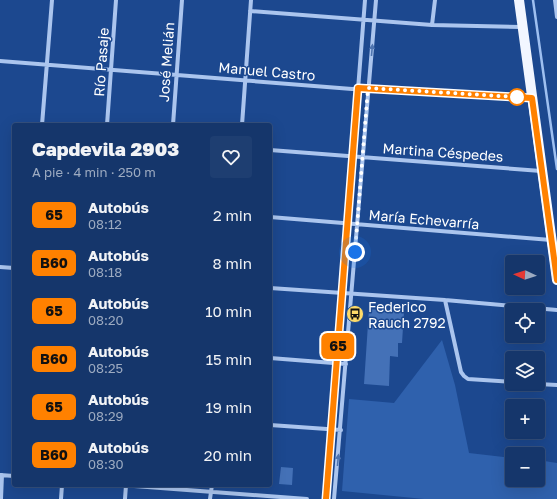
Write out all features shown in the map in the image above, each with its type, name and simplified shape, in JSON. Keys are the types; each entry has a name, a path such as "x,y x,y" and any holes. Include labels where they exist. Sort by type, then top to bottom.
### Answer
{"main road":[{"path":"519,0 557,280"}],"street":[{"path":"42,123 52,0"},
{"name":"Río Pasaje","path":"107,123 116,0"},
{"name":"José Melián","path":"173,123 182,0"},
{"path":"242,123 251,0"},
{"path":"326,499 365,0"},
{"path":"334,499 376,0"},
{"path":"432,24 435,0"},
{"path":"555,0 557,17"},
{"path":"250,11 374,21 522,27"},
{"name":"Manuel Castro","path":"0,61 358,88 532,98"},
{"name":"Martina Céspedes","path":"272,150 542,171"},
{"name":"María Echevarría","path":"272,217 552,240"},
{"path":"0,267 12,268"},
{"path":"272,288 342,292 557,310"},
{"path":"445,300 461,372 468,379 505,382"},
{"path":"272,358 346,364"},
{"path":"545,384 557,385"},
{"path":"272,425 341,430"},
{"path":"1,499 1,475 12,476"},
{"path":"61,499 62,487"},
{"path":"125,499 126,487"},
{"path":"157,487 307,499"},
{"path":"210,499 212,487"}],"shaded area":[{"path":"442,340 455,385 469,453 505,457 505,487 545,487 545,461 557,463 557,499 424,499 342,491 349,399 394,403"}],"building":[{"path":"369,309 404,312 402,343 398,343 398,357 390,356 389,386 364,384"},
{"path":"281,467 293,468 292,485 279,484"}],"waterway":[{"path":"533,0 557,169"}],"bus line":[{"name":"65","path":"326,499 358,88 532,98 557,280"}],"place":[{"name":"Federico Rauch 2792","path":"355,314"}],"route":[{"path":"355,252 368,88 517,97"}]}
